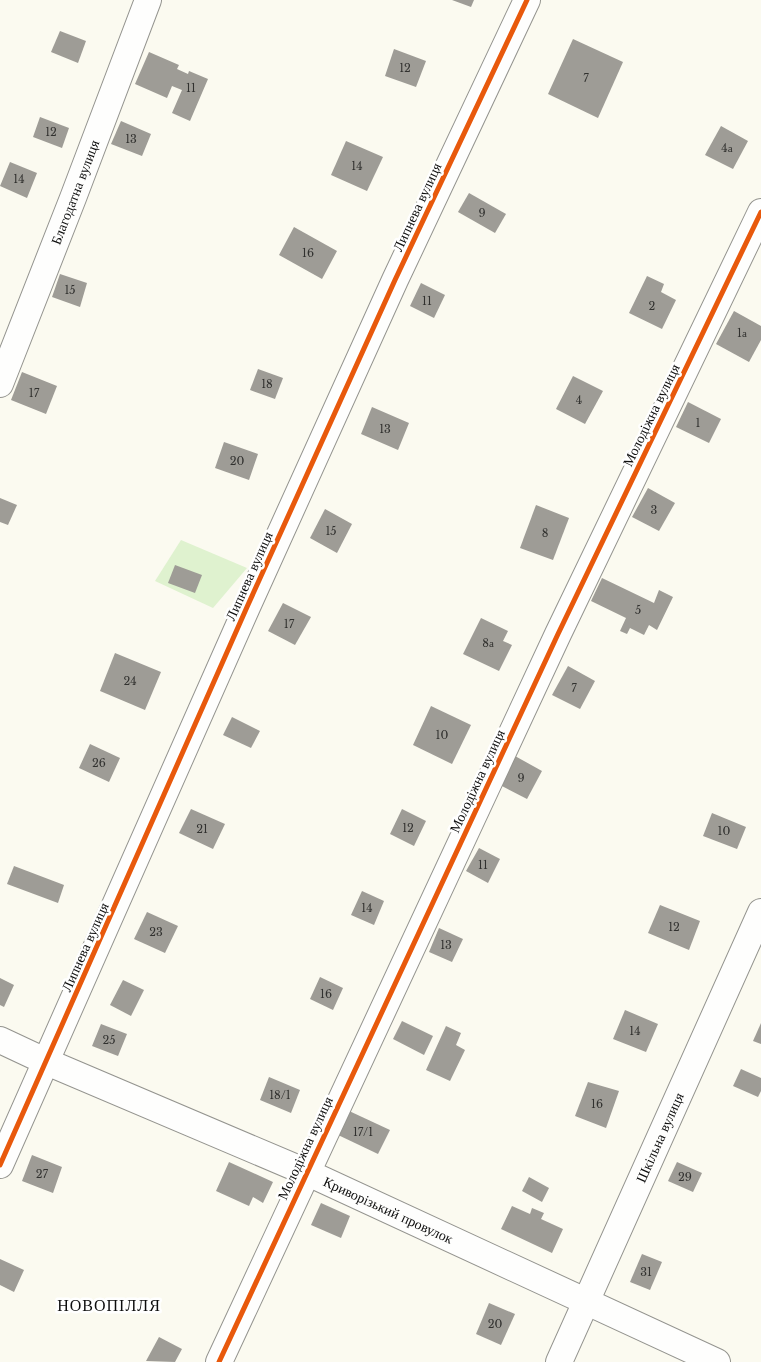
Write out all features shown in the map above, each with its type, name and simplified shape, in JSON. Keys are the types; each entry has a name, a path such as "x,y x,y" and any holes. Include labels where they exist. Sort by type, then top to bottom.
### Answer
{"street":[{"name":"Благодатна вулиця","path":"0,384 70,207 148,0"},
{"name":"Липнева вулиця","path":"0,1165 394,280 527,0"},
{"name":"Молодіжна вулиця","path":"219,1362 558,634 761,212"},
{"name":"Шкільна вулиця","path":"559,1362 761,912"},
{"name":"Криворізький провулок","path":"0,1040 47,1062 306,1172 717,1362"}],"green space":[{"path":"181,540 247,568 213,608 155,581"}],"building":[{"path":"452,0 474,0 471,7"},
{"path":"60,31 86,41 78,63 51,52"},
{"path":"573,39 623,62 598,118 548,94"},
{"path":"394,49 426,61 416,87 385,76"},
{"path":"149,52 179,65 177,69 188,74 189,71 208,79 190,121 172,113 182,90 172,86 167,98 135,84"},
{"path":"40,117 69,128 62,148 33,137"},
{"path":"121,121 151,134 142,156 111,144"},
{"path":"721,126 748,141 733,169 705,155"},
{"path":"346,141 383,157 367,191 331,175"},
{"path":"10,162 37,173 27,198 0,186"},
{"path":"469,193 506,214 495,233 458,212"},
{"path":"294,227 337,251 322,279 279,255"},
{"path":"60,274 87,283 80,307 52,297"},
{"path":"647,276 664,284 661,292 676,300 662,329 629,313"},
{"path":"421,283 445,295 434,318 410,306"},
{"path":"734,311 761,326 761,340 749,362 716,344"},
{"path":"258,369 283,378 275,399 250,390"},
{"path":"22,372 57,386 46,414 11,400"},
{"path":"573,376 603,391 585,424 556,409"},
{"path":"688,402 721,419 709,443 676,427"},
{"path":"372,407 409,423 398,450 361,434"},
{"path":"224,442 258,454 249,480 215,468"},
{"path":"648,488 675,503 659,531 632,517"},
{"path":"0,498 17,505 8,525 0,522"},
{"path":"536,505 569,518 553,560 520,548"},
{"path":"325,509 352,524 337,553 310,538"},
{"path":"175,565 202,575 195,593 168,583"},
{"path":"602,578 654,603 659,590 673,597 657,630 649,625 644,635 630,628 627,634 620,631 626,618 591,601"},
{"path":"283,603 311,617 295,645 268,631"},
{"path":"481,618 508,631 503,641 512,645 499,671 463,654"},
{"path":"115,653 161,672 145,710 100,691"},
{"path":"568,666 595,681 580,709 552,695"},
{"path":"431,706 471,725 452,764 413,745"},
{"path":"232,717 260,731 251,748 223,735"},
{"path":"90,744 120,758 109,782 79,768"},
{"path":"515,756 542,771 527,799 500,785"},
{"path":"191,809 225,824 213,849 179,833"},
{"path":"402,809 426,821 414,846 390,834"},
{"path":"712,813 746,827 737,849 703,836"},
{"path":"479,848 500,859 488,883 466,871"},
{"path":"14,866 64,885 58,903 7,884"},
{"path":"362,891 384,901 374,925 351,915"},
{"path":"660,905 700,921 689,950 648,933"},
{"path":"147,912 178,926 165,953 134,939"},
{"path":"439,928 463,939 452,962 429,952"},
{"path":"320,977 343,988 333,1010 310,999"},
{"path":"0,978 14,985 4,1007 0,1005"},
{"path":"123,980 144,990 131,1016 110,1005"},
{"path":"625,1010 658,1024 646,1052 613,1039"},
{"path":"402,1021 433,1036 424,1055 393,1039"},
{"path":"761,1023 761,1044 753,1041"},
{"path":"101,1024 127,1034 118,1056 92,1046"},
{"path":"446,1026 461,1033 456,1045 465,1050 450,1081 426,1070"},
{"path":"741,1069 761,1078 761,1091 758,1097 733,1086"},
{"path":"269,1077 300,1090 291,1113 260,1100"},
{"path":"588,1082 619,1091 606,1128 575,1116"},
{"path":"347,1110 390,1130 378,1154 336,1134"},
{"path":"32,1155 62,1167 53,1193 22,1181"},
{"path":"229,1162 273,1182 263,1203 253,1197 249,1206 216,1191"},
{"path":"677,1162 702,1173 693,1192 668,1181"},
{"path":"529,1177 549,1188 542,1202 522,1191"},
{"path":"321,1203 350,1216 341,1238 311,1225"},
{"path":"512,1206 530,1214 532,1208 544,1213 541,1219 563,1229 552,1253 501,1229"},
{"path":"642,1254 662,1262 650,1290 630,1282"},
{"path":"0,1259 24,1270 14,1292 0,1285"},
{"path":"489,1303 515,1314 501,1345 476,1334"},
{"path":"159,1337 182,1349 175,1362 146,1361"}],"cycle path":[{"path":"0,1165 247,607 395,280 527,0"},
{"path":"219,1362 558,634 761,212"}],"district":[{"name":"НОВОПІЛЛЯ","path":"109,1305"}]}
